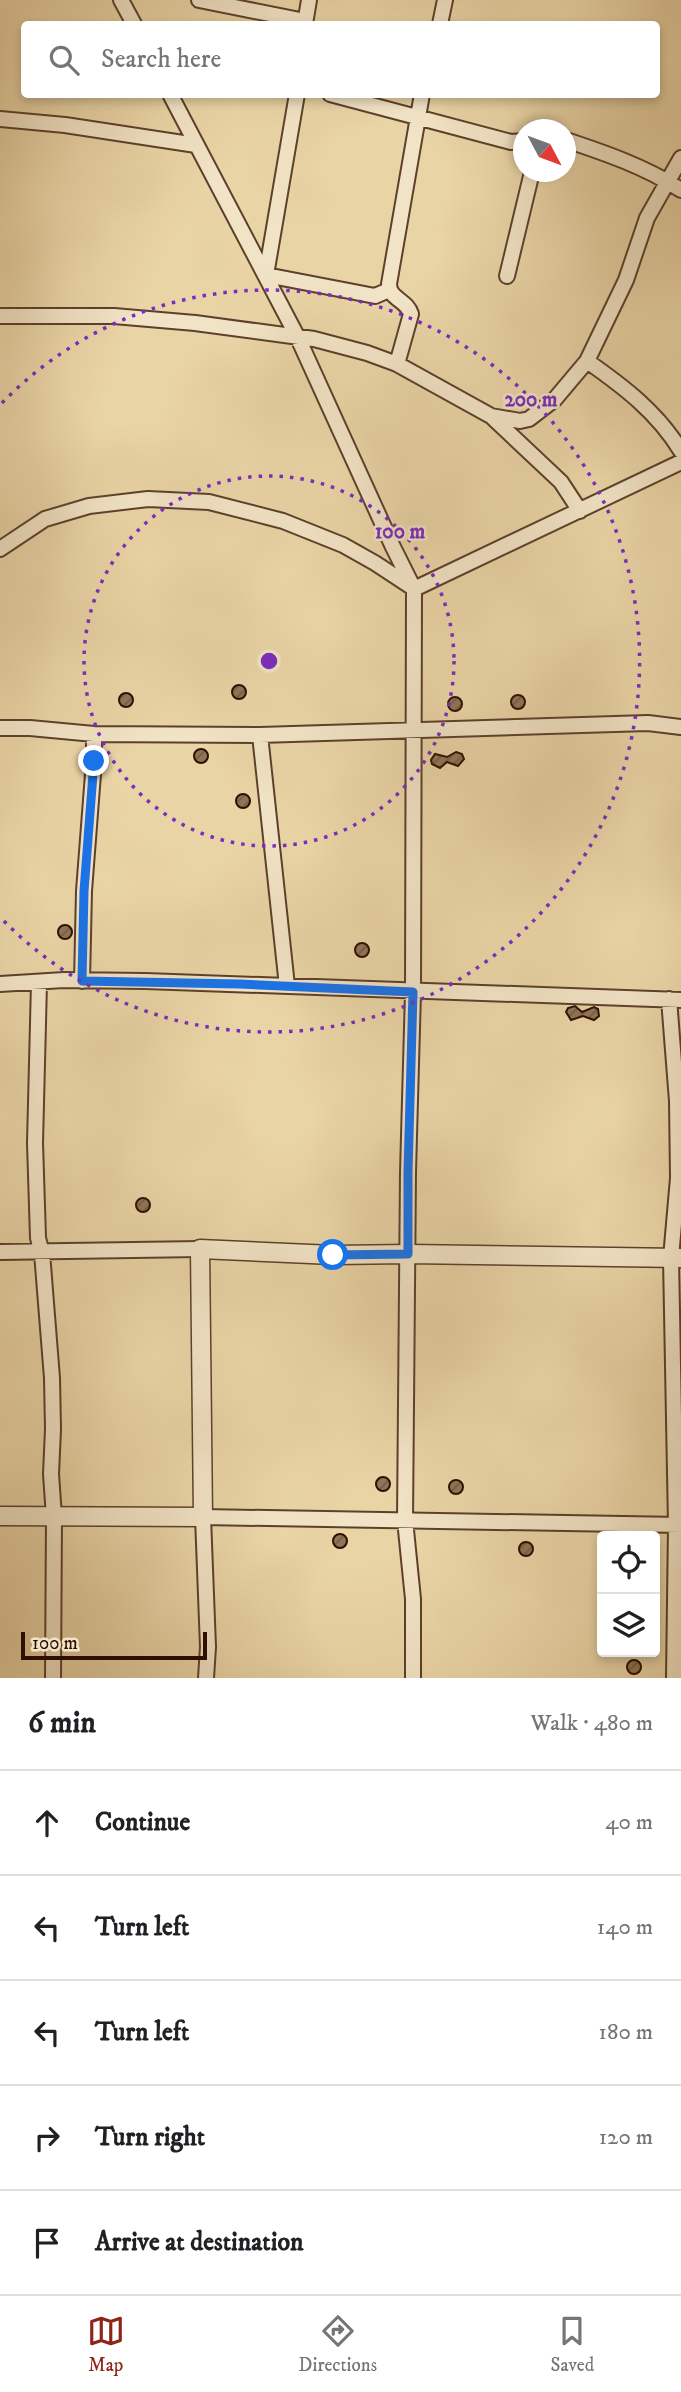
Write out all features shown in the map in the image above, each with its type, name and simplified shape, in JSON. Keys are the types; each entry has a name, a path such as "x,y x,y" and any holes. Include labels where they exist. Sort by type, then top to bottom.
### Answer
{"street":[{"path":"121,0 132,21"},
{"path":"199,0 296,21"},
{"path":"305,21 309,0"},
{"path":"441,21 445,0"},
{"path":"172,98 298,338 414,589 413,992 408,1172 405,1520 413,1599 413,1678"},
{"path":"266,275 296,98"},
{"path":"346,98 513,142"},
{"path":"389,290 421,98"},
{"path":"0,119 65,125 195,145"},
{"path":"576,143 668,181 681,190"},
{"path":"491,416 520,421 529,419 555,399 587,361 626,280 648,218 681,158"},
{"path":"508,276 530,182"},
{"path":"266,275 375,296 389,290"},
{"path":"389,290 407,305 411,314 397,364"},
{"path":"0,316 114,316 314,339 367,353 397,364 491,416 561,482 580,511"},
{"path":"587,361 633,394 654,414 681,452"},
{"path":"414,589 681,461"},
{"path":"0,549 45,519 89,506 148,499 209,502 283,521 343,545 414,589"},
{"path":"0,727 94,734 260,735 648,723 681,727"},
{"path":"82,981 84,891 94,772 94,734"},
{"path":"260,735 287,986"},
{"path":"0,984 82,981 675,999 678,1525 674,1678"},
{"path":"38,982 35,1156 38,1238 42,1253 52,1378 53,1678"},
{"path":"200,1249 203,1517 208,1647 206,1678"},
{"path":"0,1252 200,1249 276,1254 676,1258"},
{"path":"0,1516 678,1525"}],"building":[{"path":"236,685 242,685 246,692 242,699 236,699 232,695 232,689"},
{"path":"123,693 129,693 133,700 129,707 123,707 119,703 119,697"},
{"path":"515,695 521,695 525,702 521,709 515,709 511,705 511,699"},
{"path":"452,697 458,697 462,704 458,711 452,711 448,707 448,701"},
{"path":"198,749 204,749 208,756 204,763 198,763 194,759 194,753"},
{"path":"456,752 462,754 464,759 458,766 447,762 440,768 432,764 431,760 435,754 447,757"},
{"path":"240,794 246,794 250,801 246,808 240,808 236,804 236,798"},
{"path":"62,925 68,925 72,932 68,939 62,939 58,935 58,929"},
{"path":"359,943 365,943 369,950 365,957 359,957 355,953 355,947"},
{"path":"575,1006 582,1012 594,1007 598,1009 599,1016 594,1020 583,1016 571,1020 566,1012 568,1008"},
{"path":"140,1198 146,1198 150,1205 146,1212 140,1212 136,1208 136,1202"},
{"path":"380,1477 386,1477 390,1484 386,1491 380,1491 376,1487 376,1481"},
{"path":"453,1480 459,1480 463,1487 459,1494 453,1494 449,1490 449,1484"},
{"path":"337,1534 343,1534 347,1541 343,1548 337,1548 333,1544 333,1538"},
{"path":"523,1542 529,1542 533,1549 529,1556 523,1556 519,1552 519,1546"},
{"path":"631,1660 637,1660 641,1667 637,1674 631,1674 627,1670 627,1664"}],"route":[{"path":"94,761 84,891 82,981 240,984 413,992 408,1254 333,1255"}]}
